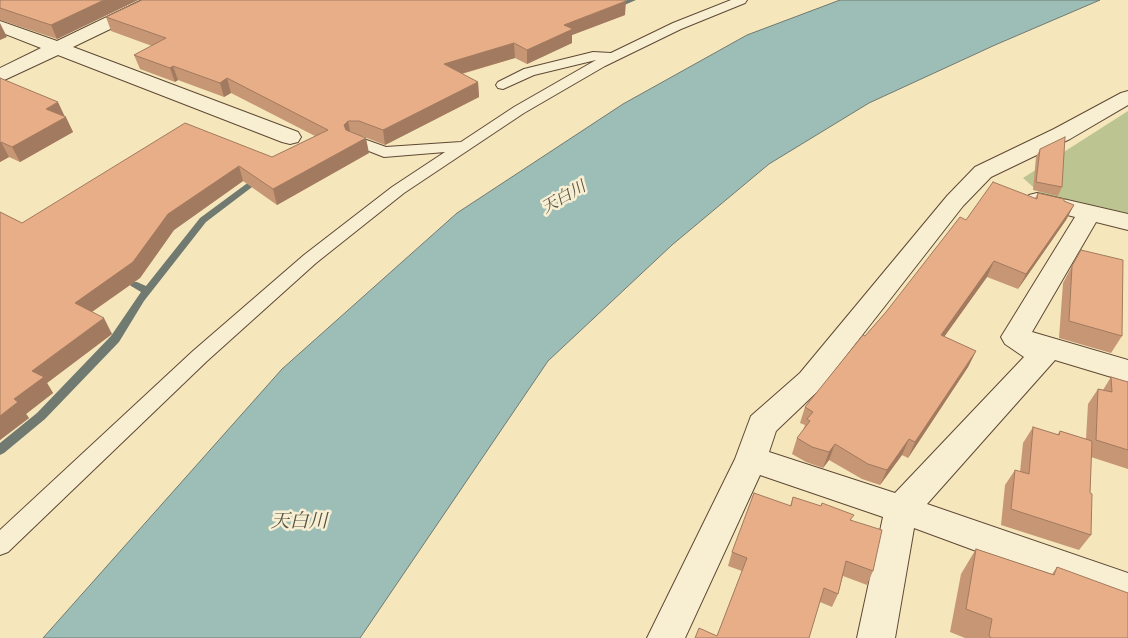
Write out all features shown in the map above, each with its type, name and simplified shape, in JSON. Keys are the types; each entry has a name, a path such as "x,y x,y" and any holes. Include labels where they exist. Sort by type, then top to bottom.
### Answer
{"street":[{"path":"0,76 156,0"},
{"path":"0,26 290,137"},
{"path":"666,638 751,459 762,425 810,381 954,201 983,172 1062,134 1128,97"},
{"path":"972,185 1128,222"},
{"path":"1015,337 1090,212"},
{"path":"1015,337 1128,371"},
{"path":"876,638 901,509 1043,355 1015,337"},
{"path":"751,459 901,509 1128,590"}],"lane":[{"path":"0,545 200,356 310,259 398,190 519,110 614,56 677,26 741,0"},
{"path":"503,85 529,72 593,56 614,56"},
{"path":"356,141 384,152 465,146"}],"green space":[{"path":"1128,111 1128,214 1040,193 1023,178"}],"water":[{"name":"天白川","path":"840,0 1100,0 995,45 869,103 769,164 672,245 548,361 360,638 43,638 282,369 457,213 623,104 747,35"}],"building":[{"path":"0,0 104,0 51,25 0,8"},
{"path":"142,0 626,1 564,25 573,29 527,50 514,43 444,64 478,82 383,130 359,121 348,121 344,125 346,130 366,138 273,189 239,166 168,214 133,262 75,303 104,318 32,371 44,377 14,399 18,402 0,416 0,212 22,223 185,123 272,157 328,130 227,78 220,83 173,66 170,68 134,55 166,38 106,17"},
{"path":"0,78 58,102 46,109 66,117 12,147 0,143"},
{"path":"1065,137 1062,187 1036,182 1040,149"},
{"path":"993,182 1037,199 1038,193 1064,199 1064,201 1074,205 1026,274 994,261 941,335 976,351 915,442 909,439 887,470 868,464 835,444 829,452 812,447 797,438 810,421 807,419 813,412 805,407 863,335 865,336 886,312 960,217 966,220"},
{"path":"1081,250 1123,260 1122,336 1069,321 1072,266"},
{"path":"1111,377 1128,382 1128,450 1096,440 1098,389 1112,392"},
{"path":"1033,427 1059,435 1060,431 1092,441 1091,535 1011,509 1015,470 1029,474"},
{"path":"754,493 791,506 793,497 821,506 822,503 854,515 850,520 882,530 873,571 846,561 838,594 824,588 809,638 695,638 699,628 717,636 747,558 732,552"},
{"path":"976,549 1054,575 1057,567 1128,593 1128,638 991,638 989,635 992,619 966,609"}],"waterway":[{"path":"613,8 633,0"},
{"path":"0,450 41,416 115,339 141,299 203,220 257,179"},
{"path":"134,284 147,291"}]}
